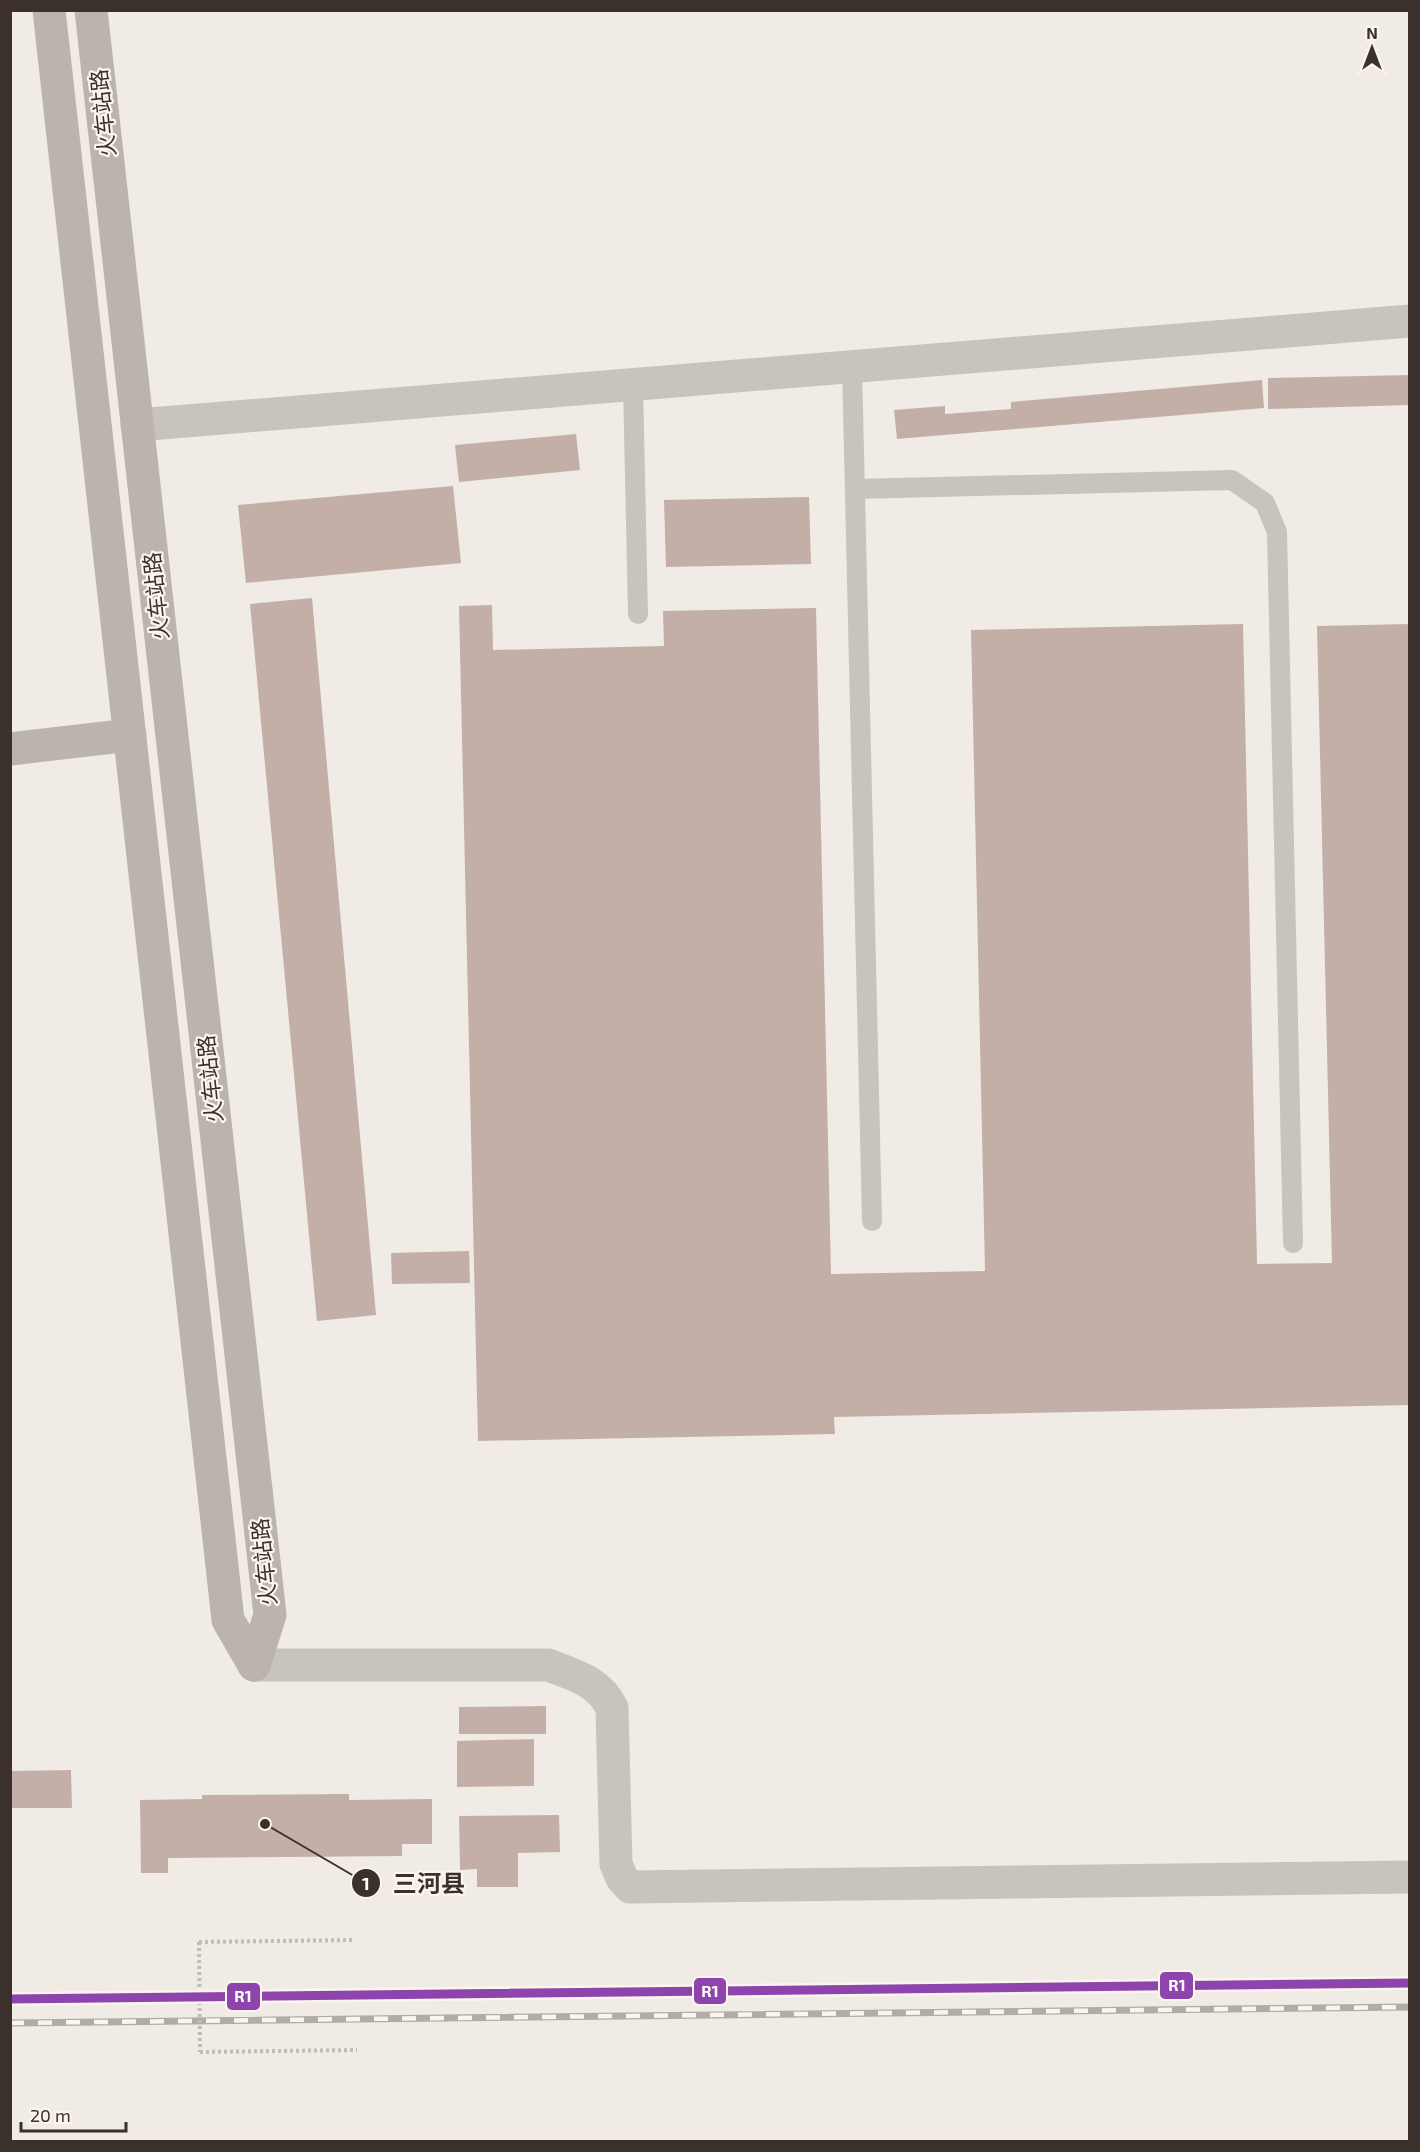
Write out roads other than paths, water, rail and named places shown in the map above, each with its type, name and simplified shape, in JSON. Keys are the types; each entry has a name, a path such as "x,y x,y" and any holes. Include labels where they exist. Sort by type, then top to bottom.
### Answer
{"street":[{"name":"火车站路","path":"49,10 228,1620 254,1665"},
{"name":"火车站路","path":"91,10 270,1615 254,1665"},
{"path":"137,425 1410,321"},
{"path":"10,749 130,735"},
{"path":"254,1665 548,1665 587,1680 606,1694 612,1708 616,1864 622,1878 630,1887 1410,1877"}],"lane":[{"path":"852,366 872,1221"},
{"path":"633,385 638,614"},
{"path":"855,489 1232,480 1265,503 1277,532 1293,1243"}],"railway":[{"path":"10,2023 1410,2007"}],"place":[{"name":"三河县","path":"265,1824"}]}
